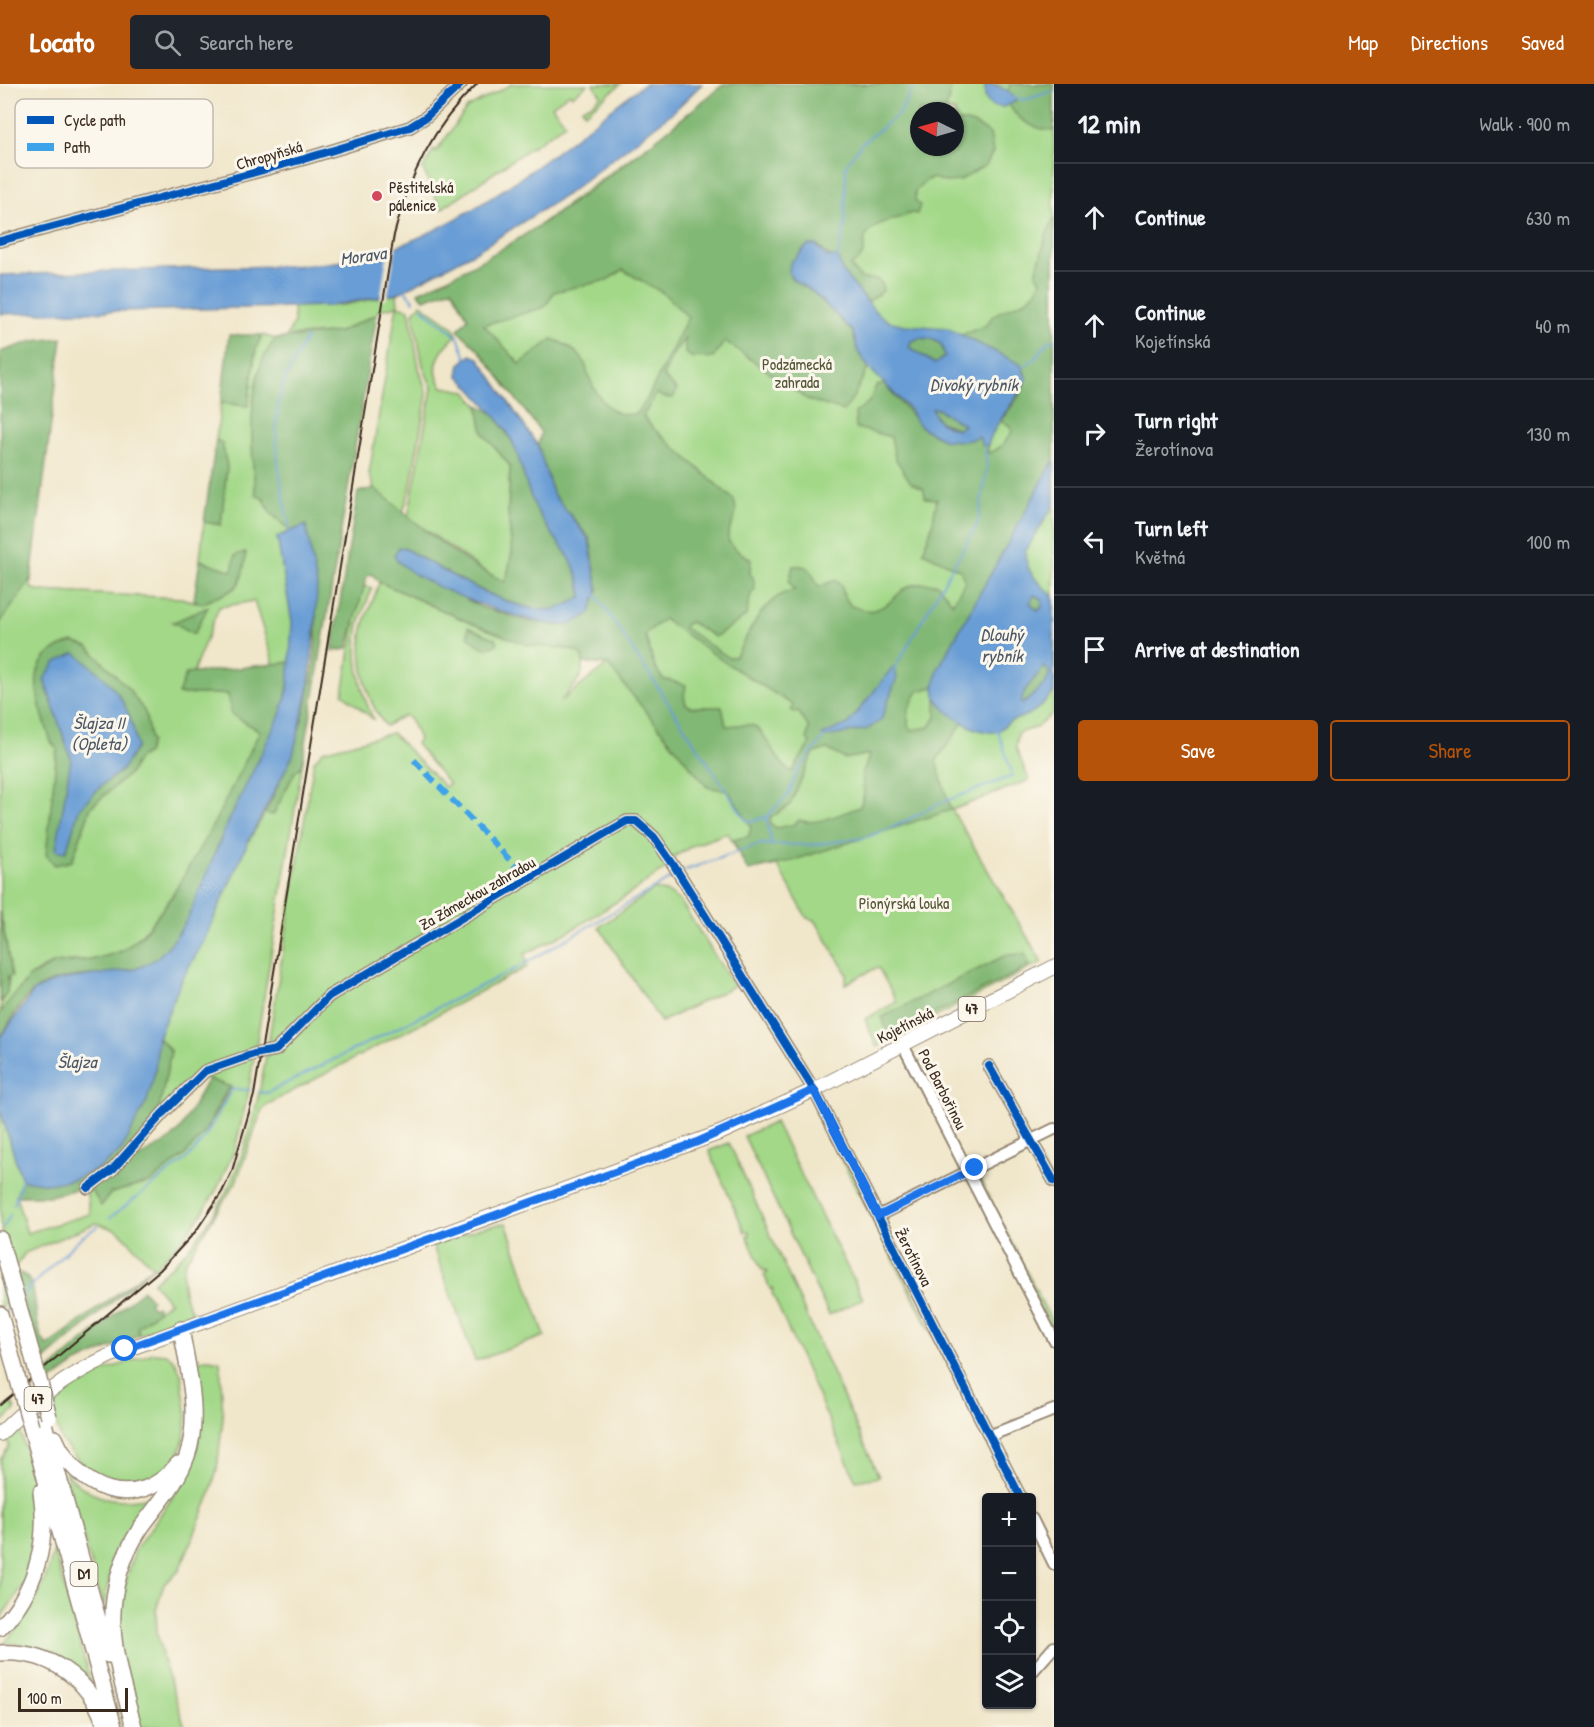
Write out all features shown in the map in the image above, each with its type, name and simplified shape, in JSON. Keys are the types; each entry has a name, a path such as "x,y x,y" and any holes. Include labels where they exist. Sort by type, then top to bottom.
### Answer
{"highway":[{"name":"D1","path":"1,1250 13,1296 21,1364"},
{"name":"D1","path":"0,1314 21,1364 114,1727"},
{"path":"134,1727 112,1636 115,1590 124,1559 139,1531 177,1477 188,1456 192,1401 182,1329"},
{"path":"0,1338 21,1364 37,1424 43,1542 29,1586 14,1612 0,1628"},
{"path":"37,1424 56,1439 72,1467 92,1483 109,1490 133,1491 160,1481 180,1461 191,1437"},
{"name":"D1","path":"37,1424 128,1727"},
{"path":"0,1653 32,1655 64,1668 88,1691 106,1727"}],"main road":[{"name":"Kojetínská","path":"182,1329 695,1143 770,1112 1052,972"},
{"name":"47","path":"0,1434 32,1404 70,1376 109,1356 182,1329"}],"street":[{"name":"Chropyňská","path":"0,241 293,162 410,127 426,117 460,84"},
{"name":"Za Zámeckou zahradou","path":"88,1188 113,1169 163,1113 205,1071 276,1050 330,996 627,821 636,821 642,826 673,864 814,1090"},
{"name":"Pod Barbořinou","path":"903,1045 1054,1340"},
{"path":"989,1066 1054,1181"},
{"name":"Žerotínova","path":"814,1090 1019,1493"},
{"path":"878,1216 1054,1129"},
{"path":"989,1436 1054,1410"},
{"path":"1036,1527 1054,1564"},
{"path":"1036,1667 1054,1647"}],"green space":[{"path":"512,84 588,84 572,96 570,93 552,106 565,123 441,209 423,169 434,149 436,152 467,108"},
{"path":"593,84 621,84 585,113 582,108 593,103 601,95"},
{"name":"Podzámecká zahrada","path":"724,84 1054,84 1054,712 1037,727 1018,733 1016,748 1029,780 952,810 1042,962 877,1047 865,1019 897,1002 878,967 845,984 847,974 815,920 807,918 777,865 748,871 728,833 694,845 673,857 669,866 629,894 570,931 525,954 527,967 268,1104 262,1110 236,1182 185,1262 184,1292 190,1309 194,1312 139,1335 137,1327 169,1302 153,1282 186,1251 212,1217 231,1181 246,1142 265,1061 314,761 323,751 392,733 445,787 449,784 416,744 419,739 411,721 405,715 386,726 378,715 367,689 361,645 366,618 379,582 473,624 528,644 569,649 580,653 583,660 582,673 561,701 607,665 577,633 541,432 479,350 458,330 468,318 452,289 663,134"},
{"path":"724,84 952,84 948,102 910,102 910,156 964,156 964,122 978,126 990,134 993,152 986,165 959,181 946,182 933,178 927,180 915,191 915,201 920,205 917,214 912,213 884,222 866,236 861,257 850,266 862,279 876,279 882,283 883,291 868,302 838,263 816,245 792,279 813,292 853,332 858,352 869,368 851,402 843,411 808,400 725,341 713,358 691,357 685,353 685,338 675,351 663,376 677,390 673,398 662,397 657,393 643,416 653,428 734,500 736,510 728,537 730,544 737,551 751,559 750,574 753,577 755,589 751,594 746,616 715,637 690,622 683,627 729,658 736,656 766,606 784,593 795,590 789,582 793,566 808,569 819,587 835,580 842,586 844,597 851,606 862,610 883,606 906,588 923,583 937,584 953,603 965,581 960,570 923,552 932,526 937,499 925,498 924,489 911,483 895,458 891,437 856,428 855,413 870,401 876,386 884,384 924,429 945,440 979,437 985,446 988,445 988,453 1002,445 1012,432 1009,425 1000,421 1016,401 1024,386 1024,371 1020,364 961,335 987,325 993,315 1028,299 1038,289 1041,280 1036,274 1046,236 1054,218 1054,460 938,669 934,687 918,691 909,708 908,725 911,730 930,727 936,717 936,697 948,712 964,721 936,761 951,810 791,861 748,871 733,840 749,836 751,826 728,791 707,787 608,665 584,663 580,653 569,649 528,645 473,624 379,582 372,574 367,576 347,649 332,651 358,492 374,488 453,552 506,582 512,552 508,512 510,466 483,433 478,405 495,414 511,440 575,561 582,597 556,609 531,608 474,587 404,548 399,548 394,556 398,562 481,607 528,621 563,626 598,590 590,539 553,494 538,446 541,432 479,350 458,330 468,318 452,289 424,299 418,292 500,250 540,225 616,171","holes":["623,270 663,293 688,317 645,403 636,413 628,415 620,414 607,406 592,385 583,360 565,345 552,339 520,364 484,325 545,307 554,292 607,280","664,619 729,665 793,705 791,710 798,711 809,728 807,738 810,743 792,772 780,761 766,738 756,727 751,725 726,726 722,707 691,707 686,704 684,696 686,685 663,679 655,668 645,634","827,749 845,759 870,754 862,774 864,794 860,807 813,822 799,820 795,824 777,828 771,825 770,818 790,805 811,758 815,753"]},
{"path":"1010,84 1054,84 1054,131 1036,127 1019,118 1009,103"},
{"path":"397,294 398,306 409,309 419,368 427,394 410,490 403,512 374,488 369,474 397,306 378,310 377,314 339,332 287,336 294,323 293,307 344,305"},
{"path":"421,304 453,327 457,335 438,359 439,380 443,387 465,391 478,405 483,433 510,466 508,512 512,552 506,583 481,569 408,517 432,388 423,366 413,313"},
{"path":"377,314 302,766 295,772 273,815 265,813 295,743 309,693 316,643 316,606 306,526 290,531 270,512 264,499 256,495 252,413 259,371 266,353 276,339 339,332"},
{"path":"229,335 262,335 256,348 248,406 221,403"},
{"path":"262,335 276,339 266,353 255,391 252,413 253,457 256,495 264,499 270,512 290,531 277,537 292,622 291,662 274,664 254,601 219,607 192,675 179,694 228,694 231,714 260,731 218,817 178,886 137,939 111,955 57,963 39,970 24,983 0,1013 9,982 9,972 8,951 0,912 0,623 31,579 31,588 40,591 181,598 202,604 232,571 200,560 204,522 221,524 227,466 222,443 216,440 221,403 248,406 256,348","holes":["57,748 147,753 138,759 130,773 91,807 72,861 55,865 47,855"]},
{"path":"62,338 31,579 0,623 0,352 33,341"},
{"path":"920,338 932,339 941,344 945,356 935,364 909,347 911,341"},
{"path":"935,408 964,425 960,429 940,422 931,409"},
{"path":"216,440 222,443 227,466 221,525 204,522"},
{"path":"246,552 240,582 236,587 202,604 194,600 200,560 232,571 235,555"},
{"path":"364,586 372,588 359,624 357,660 365,698 374,720 343,694 355,620"},
{"path":"1036,596 1041,598 1043,603 1041,608 1036,610 1031,608 1029,603 1031,598"},
{"path":"208,607 194,634 173,622 174,622"},
{"path":"468,627 496,639 498,643 489,648 482,647 468,636"},
{"path":"73,642 88,647 128,688 145,712 151,742 147,753 138,759 130,773 91,807 72,861 55,865 46,855 57,749 51,742 46,727 36,683 38,670 44,659 55,649","holes":["44,679 122,770 101,786 79,809 66,852 66,801 71,759"]},
{"path":"291,662 280,715 226,826 190,914 170,945 157,958 129,971 64,978 35,990 20,1006 0,1038 0,1013 29,977 55,963 91,960 120,952 142,936 171,898 214,823 260,731 231,714 228,694 178,694 186,674"},
{"path":"1044,666 1050,672 1046,683 1023,704 1021,702 1025,690 1040,668"},
{"path":"302,766 248,1094 235,1149 217,1189 181,1241 154,1268 119,1231 96,1223 25,1253 14,1269 20,1289 0,1309 0,1252 6,1246 0,1223 0,1110 22,1180 16,1196 27,1233 90,1214 86,1190 89,1186 101,1205 111,1193 151,1182 186,1154 204,1133 231,1087 203,1077 165,1115 159,1109 171,1051 158,1037 183,977 203,943 247,844 265,813 273,815 295,772"},
{"path":"655,889 669,893 681,902 734,986 661,1022 599,927"},
{"path":"0,912 12,976 8,977 7,993 0,1002"},
{"path":"1025,954 1030,966 889,1036 882,1017 1006,955"},
{"path":"158,1037 171,1051 159,1109 165,1115 115,1172 171,1139 181,1128 208,1079 231,1087 227,1090 204,1133 186,1154 151,1182 111,1193 101,1206 89,1186 50,1196 16,1196 22,1180 27,1182 155,1072"},
{"path":"819,1107 1015,1493 1015,1493 815,1109"},
{"path":"775,1122 863,1299 829,1315 744,1136"},
{"path":"729,1143 879,1477 856,1481 847,1461 772,1293 773,1288 770,1289 764,1274 767,1273 762,1270 747,1236 750,1235 749,1231 745,1232 709,1151"},
{"path":"1029,1146 1054,1185 1054,1193 1029,1149 978,1174 977,1171"},
{"path":"976,1172 1054,1326 1054,1335 975,1176"},
{"path":"506,1223 545,1336 475,1361 433,1246 480,1228"},
{"path":"153,1267 40,1364 16,1276 20,1273 31,1283 38,1326 47,1346"},
{"path":"143,1290 152,1300 149,1303 153,1308 156,1306 159,1310 138,1327 139,1335 77,1363 47,1384 44,1375"},
{"path":"153,1353 166,1354 175,1361 181,1374 187,1417 184,1440 178,1456 172,1466 138,1486 97,1482 61,1440 48,1398 76,1381"},
{"path":"193,1360 220,1361 223,1417 217,1470 209,1498 179,1571 164,1584 156,1610 157,1633 163,1660 185,1727 139,1727 121,1658 118,1610 135,1550 182,1484 196,1454 199,1423"},
{"path":"12,1402 15,1410 0,1424 0,1412"},
{"path":"18,1424 34,1481 39,1539 28,1577 0,1619 0,1460 9,1447 8,1438"},
{"path":"65,1471 84,1488 104,1498 126,1500 151,1497 113,1562 103,1607"},
{"path":"54,1550 91,1683 71,1664 53,1652 43,1648 4,1643 23,1621 36,1600"}],"water":[{"path":"644,84 702,84 672,113 566,195 475,252 397,294 329,306 0,314 0,275 311,265 346,261 401,245 475,208 511,185"},
{"path":"985,84 1003,88 1016,101 1004,107 991,106 985,98"},
{"name":"Divoký rybník","path":"808,245 816,245 827,257 838,257 842,271 876,312 888,321 905,325 947,328 1020,364 1027,379 991,436 988,445 982,445 979,437 965,441 945,440 924,429 915,420 910,410 869,368 858,352 853,332 813,292 792,279 789,273 790,263","holes":["920,338 932,339 941,344 945,356 935,364 909,347 911,341","932,408 938,409 964,425 959,429 945,425 938,420"]},
{"path":"471,355 479,358 538,446 553,494 589,539 598,590 590,613 573,623 561,625 545,623 471,601 422,578 404,567 394,556 399,547 404,548 473,586 512,603 530,608 556,609 582,597 575,569 540,517 534,504 511,439 494,414 458,375 460,364"},
{"name":"Dlouhý rybník","path":"1054,460 1054,505 1026,550 1026,558 1034,577 1054,597 1054,692 1032,713 1011,721 997,731 987,732 970,726 945,710 934,691 938,669","holes":["1034,595 1042,599 1042,607 1038,611 1030,603","1044,667 1050,672 1046,683 1023,704 1021,702 1025,690"]},
{"name":"Šlajza","path":"306,525 317,585 316,618 308,692 293,755 247,844 203,943 183,977 158,1037 155,1072 147,1101 121,1151 99,1169 72,1180 48,1184 22,1180 0,1110 0,1038 34,991 59,980 136,969 156,959 174,940 188,918 226,827 280,715 288,690 292,622 277,537"},
{"name":"Šlajza II (Opleta)","path":"75,653 99,673 117,693 130,717 137,747 122,770 101,786 79,809 66,852 56,850 71,759 44,679 56,662"},
{"path":"893,667 897,677 881,720 868,729 826,737 822,735 848,724"}],"pier":[{"path":"397,242 387,299 380,301 389,244"}],"waterway":[{"path":"837,260 845,226 846,165 861,144 899,114 914,86 919,84"},
{"path":"1014,97 1024,100 1054,91"},
{"path":"404,289 414,301"},
{"path":"422,308 458,337 466,358"},
{"path":"290,533 279,470 276,438 278,406 289,370 306,338"},
{"path":"1022,367 1035,359 1048,341 1054,340"},
{"path":"893,671 978,523 987,468 985,445"},
{"path":"595,593 746,820 753,821 766,817"},
{"path":"683,871 760,844 809,845 864,838 896,826 940,803 1013,776 997,728"},
{"path":"772,846 766,817 788,795 798,770 826,735"},
{"path":"259,1092 267,1093 517,968 675,876"},
{"path":"110,1218 190,1156 205,1137 232,1089 250,1090"},
{"path":"14,1205 22,1179"},
{"path":"4,1227 10,1215"},
{"path":"21,1296 79,1239 98,1226"},
{"path":"4,1313 13,1304"}],"railway":[{"path":"0,1405 160,1270 196,1231 222,1192 232,1171 254,1095 394,235 407,192 425,153 448,117 477,84"}],"marked path":[{"path":"414,760 528,879"}],"cycle path":[{"path":"0,241 304,159 410,127 426,117 461,84"},
{"path":"88,1188 113,1169 163,1113 205,1071 254,1054 276,1050 329,996 627,821 636,821 654,837 673,864 814,1090 1018,1493"},
{"path":"989,1066 1054,1181"}],"place":[{"name":"Pěstitelská pálenice","path":"377,196"}],"route":[{"path":"125,1349 695,1143 770,1112 814,1090 878,1216 975,1168"}],"water label":[{"name":"Morava","path":"363,256"}],"park label":[{"name":"Pionýrská louka","path":"904,903"}]}
